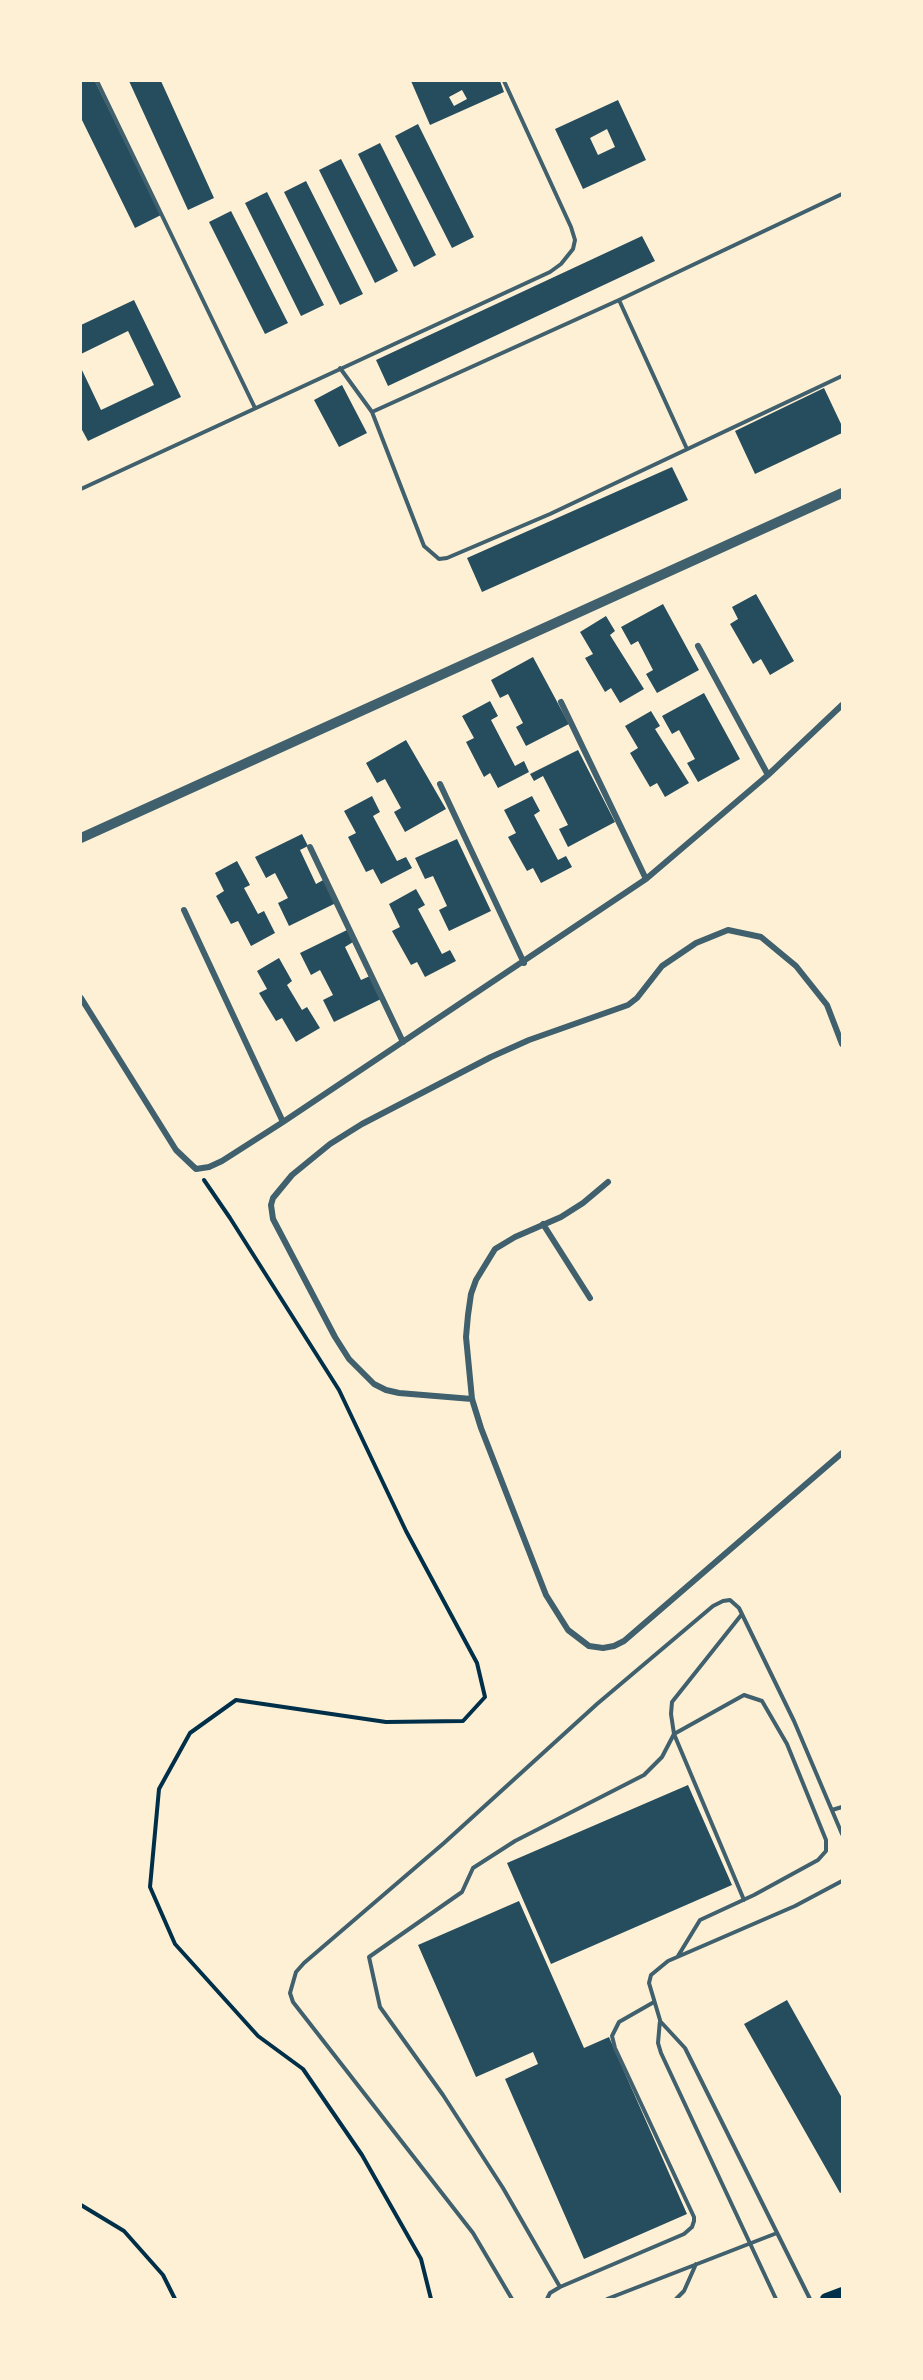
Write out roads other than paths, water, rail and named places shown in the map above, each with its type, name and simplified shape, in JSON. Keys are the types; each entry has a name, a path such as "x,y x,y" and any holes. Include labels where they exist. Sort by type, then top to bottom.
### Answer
{"main road":[{"path":"826,2299 842,2293"}],"street":[{"path":"81,838 842,493"},
{"path":"698,645 768,775"},
{"path":"561,702 646,879"},
{"path":"81,998 176,1150 196,1169 209,1167 283,1122 524,963 646,879 768,775 842,705"},
{"path":"440,784 524,963"},
{"path":"310,847 403,1042"},
{"path":"184,910 283,1122"},
{"path":"472,1399 399,1394 386,1390 374,1384 349,1359 273,1219 271,1205 273,1198 292,1175 330,1144 362,1124 491,1057 529,1040 628,1005 637,998 662,966 696,943 728,930 760,937 796,966 827,1005 842,1044"},
{"path":"608,1182 583,1203 495,1249 476,1280 471,1294 466,1337 472,1399 481,1428 546,1595 568,1630 589,1646 603,1648 615,1646 624,1641 842,1453"},
{"path":"543,1224 590,1298"}],"lane":[{"path":"97,81 255,408"},
{"path":"81,489 550,272 569,256 575,240 571,227 504,81"},
{"path":"372,412 619,300 842,194"},
{"path":"619,300 687,449"},
{"path":"340,368 372,412 424,546 439,559 447,558 550,513 842,376"},
{"path":"512,2299 473,2233 293,2002 290,1993 292,1982 304,1963 444,1843 597,1704 713,1606 730,1600 735,1603 742,1614 794,1721 842,1834"},
{"path":"742,1614 672,1702 674,1734 744,1900"},
{"path":"560,2287 503,2188 443,2095 380,2007 369,1957 462,1892 472,1868 515,1841 644,1775 662,1757 674,1734 744,1695 762,1701 787,1744 826,1840 826,1851 818,1860 744,1900 700,1920 678,1956"},
{"path":"832,1810 842,1807"},
{"path":"810,2299 685,2048 660,2020 650,1983 651,1975 657,1969 678,1956 795,1906 842,1881"},
{"path":"547,2299 549,2293 560,2287 684,2234 692,2227 694,2217 615,2048 612,2036 619,2022 654,2002"},
{"path":"660,2020 658,2043 661,2053 776,2299"},
{"path":"608,2299 777,2233"},
{"path":"676,2299 684,2291 696,2263"}]}
